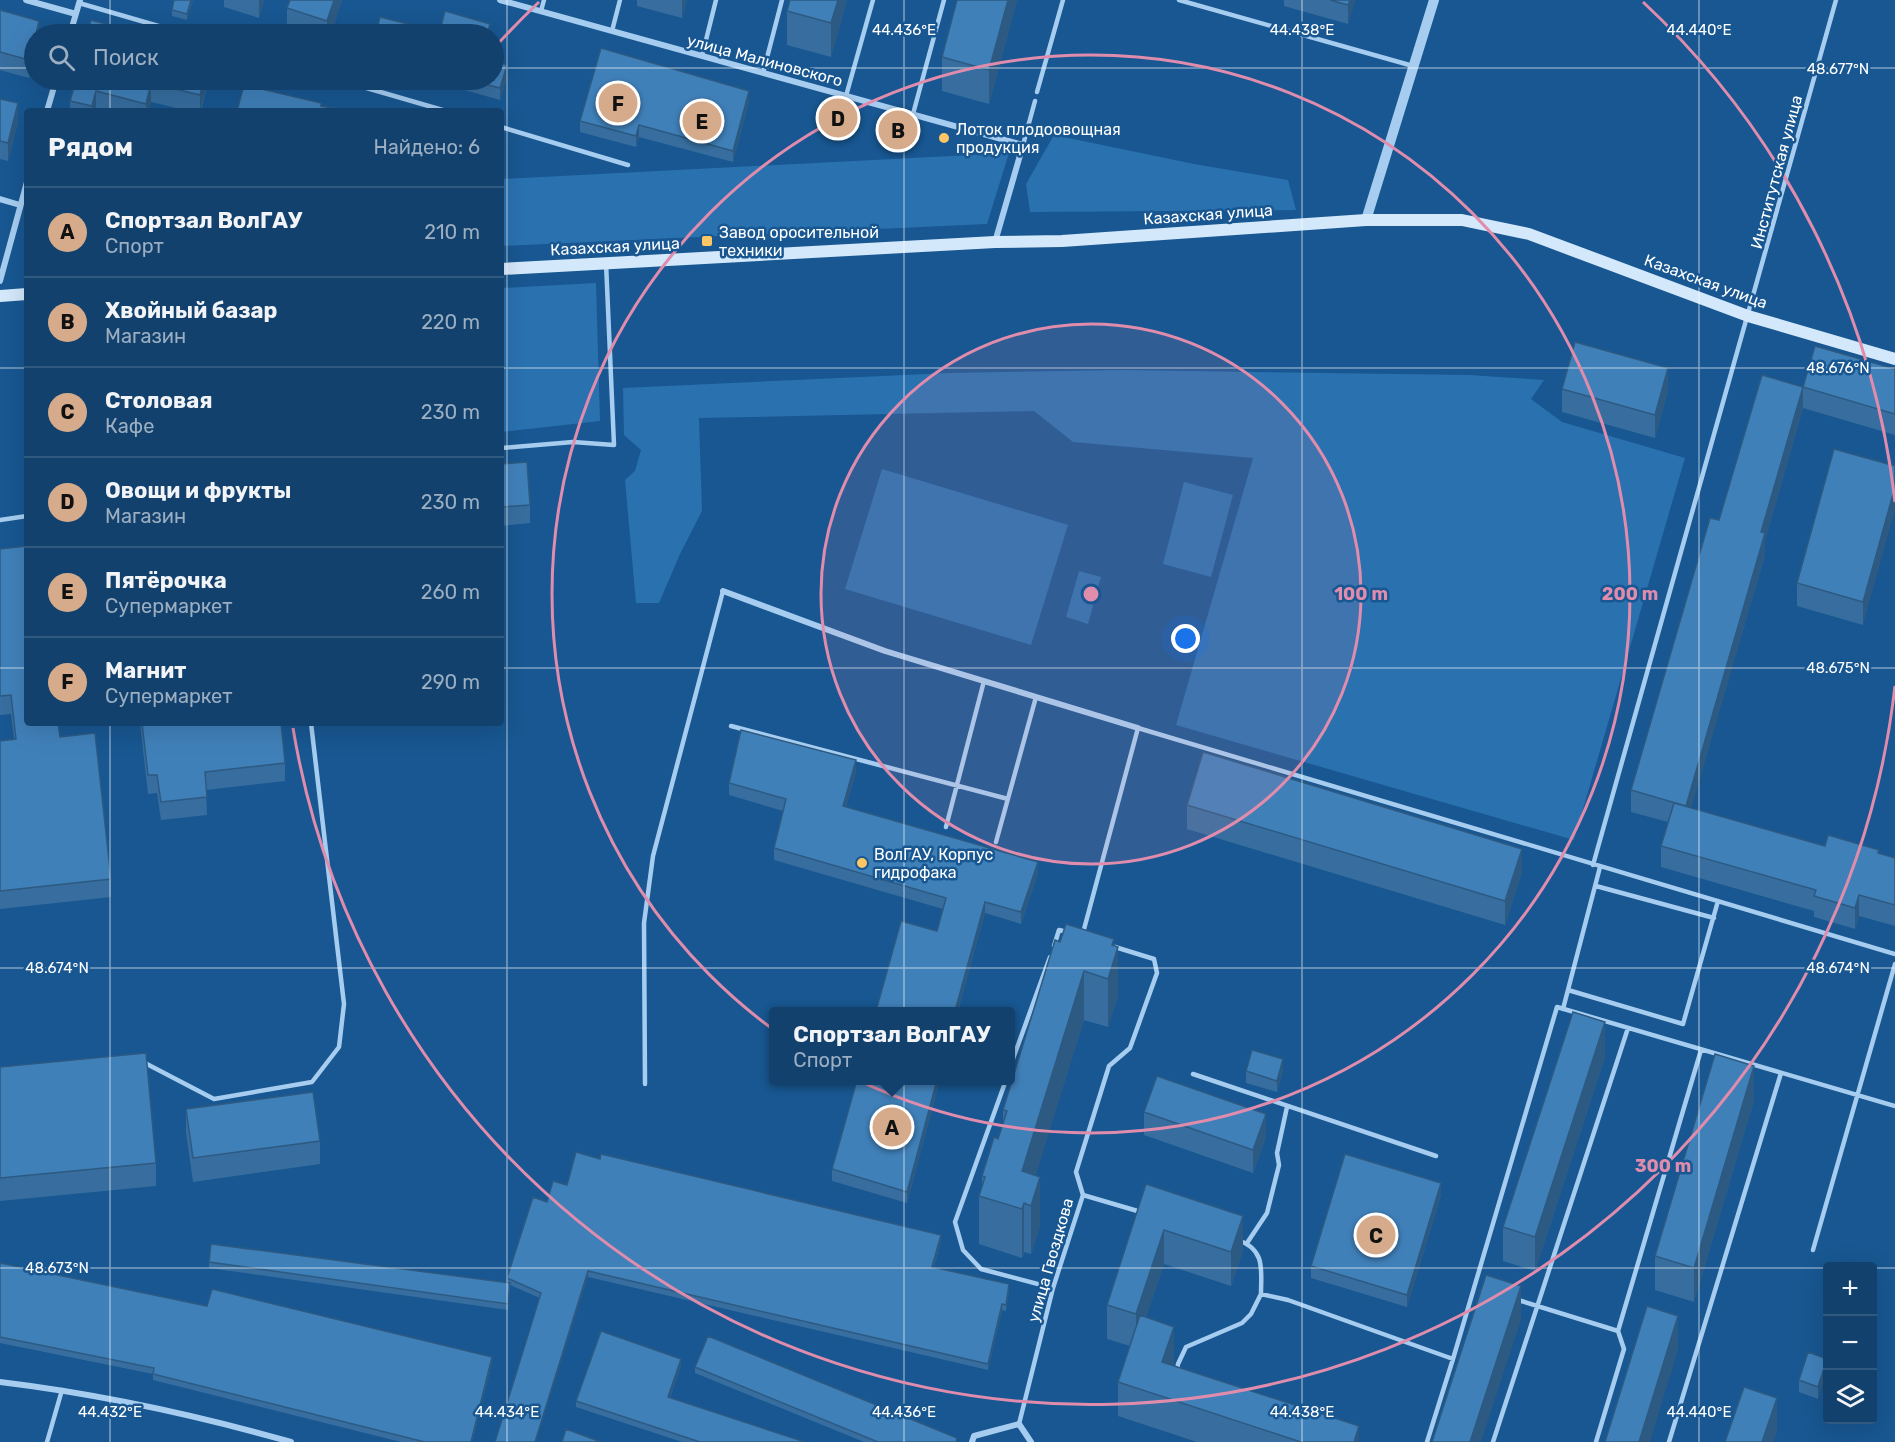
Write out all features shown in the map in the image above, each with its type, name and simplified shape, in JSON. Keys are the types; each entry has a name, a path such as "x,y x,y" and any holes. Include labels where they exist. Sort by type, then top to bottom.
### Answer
{"main road":[{"name":"Казахская улица","path":"504,269 995,242 1062,241 1366,220 1462,220 1529,234 1748,316 1895,359"},
{"path":"0,296 24,294"}],"street":[{"path":"26,0 75,14"},
{"name":"улица Малиновского","path":"500,0 1023,145"},
{"path":"1366,220 1434,0"},
{"path":"72,24 79,1"},
{"path":"48,108 54,90"},
{"path":"995,242 1023,145"},
{"path":"0,281 24,192"},
{"path":"0,199 20,205"},
{"path":"723,591 885,651 1138,728"},
{"path":"0,1382 62,1390 217,1421 291,1442"},
{"path":"972,1442 974,1436 1019,1424 1031,1442"}],"lane":[{"path":"541,11 544,0"},
{"path":"612,31 620,0"},
{"path":"702,56 716,0"},
{"path":"763,73 782,0"},
{"path":"846,96 873,0"},
{"path":"913,114 944,0"},
{"path":"1037,92 1063,0"},
{"path":"1179,0 1413,66"},
{"name":"Институтская улица","path":"1593,865 1836,0"},
{"path":"79,1 154,24"},
{"path":"374,90 436,108"},
{"path":"1023,145 1035,101"},
{"path":"504,128 628,165"},
{"path":"504,448 573,442 614,445 606,263"},
{"path":"0,520 24,516"},
{"path":"645,1084 644,923 653,856 723,591"},
{"path":"946,826 984,681"},
{"path":"996,842 1036,697"},
{"path":"130,1063 142,1062 214,1099 312,1082 339,1047 344,1004 311,726"},
{"path":"731,726 1008,799"},
{"path":"1092,940 1082,936 1138,728 1895,954"},
{"path":"1563,1009 1600,867"},
{"path":"1596,886 1714,918"},
{"path":"1568,990 1683,1024 1718,902"},
{"path":"1015,1056 1059,930 1071,933"},
{"name":"улица Гвоздкова","path":"1019,1424 1053,1288 1083,1195 1076,1172 1109,1065 1130,1048 1157,973 1154,959 1113,946"},
{"path":"1814,1250 1895,964"},
{"path":"1427,1442 1557,1007 1895,1107"},
{"path":"1493,1442 1628,1028"},
{"path":"1596,1442 1624,1349 1618,1331 1701,1050"},
{"path":"1669,1442 1781,1073"},
{"path":"1193,1074 1436,1156"},
{"path":"1004,1085 955,1222 963,1250 981,1269 1053,1288"},
{"path":"1247,1243 1267,1213 1280,1165 1277,1153 1287,1107"},
{"path":"1083,1195 1151,1215"},
{"path":"1177,1376 1178,1364 1186,1347 1242,1323 1251,1314 1261,1294 1261,1263 1257,1252 1247,1243 1230,1237"},
{"path":"1474,1287 1485,1290"},
{"path":"1261,1294 1288,1300 1453,1359"},
{"path":"1517,1300 1618,1331"},
{"path":"47,1442 62,1390"}],"shaded area":[{"path":"1054,135 1194,164 1288,180 1296,210 1030,212 1026,184"},
{"path":"1009,153 987,224 504,246 504,179"},
{"path":"596,283 600,421 504,432 504,288"},
{"path":"1121,370 1469,375 1544,380 1531,399 1562,422 1685,458 1574,840 1176,725 1253,458 1073,442 1034,411 699,418 702,511 659,603 636,603 625,480 635,471 641,450 624,435 623,388 948,373"},
{"path":"882,469 1068,525 1031,645 845,589"},
{"path":"1184,482 1233,495 1211,577 1163,564"},
{"path":"1079,571 1101,577 1088,624 1066,617"}],"building":[{"path":"174,0 191,0 187,14 172,10"},
{"path":"290,0 334,0 327,21 287,8"},
{"path":"790,0 838,0 831,23 787,11"},
{"path":"957,0 1008,0 989,70 942,57"},
{"path":"1330,0 1350,0 1348,5"},
{"path":"0,10 39,21 38,24 24,24 24,59 0,52"},
{"path":"445,11 490,24 442,24"},
{"path":"380,17 408,24 378,24"},
{"path":"91,20 106,24 90,24"},
{"path":"601,48 749,91 733,151 639,125 636,136 580,121"},
{"path":"73,90 149,90 146,104 96,91 92,106 70,101"},
{"path":"180,90 201,90 200,95"},
{"path":"243,90 265,90 333,108 238,108"},
{"path":"0,99 18,103 8,143 0,141"},
{"path":"1575,342 1668,368 1655,415 1562,389"},
{"path":"1815,346 1895,369 1895,414 1803,387"},
{"path":"1762,375 1803,387 1761,532 1765,533 1686,806 1631,790 1710,518 1719,520"},
{"path":"1834,449 1895,466 1895,487 1863,602 1797,583"},
{"path":"527,462 530,505 504,507 504,464"},
{"path":"24,546 24,726 58,726 60,737 95,733 111,879 0,891 0,741 16,739 11,695 0,696 0,549"},
{"path":"142,726 281,726 285,763 205,772 207,797 161,802 157,775 148,775"},
{"path":"741,730 856,760 843,806 1038,862 1021,912 985,902 956,1007 877,1007 901,921 937,931 946,898 774,848 786,799 729,783"},
{"path":"1203,752 1522,849 1505,901 1187,805"},
{"path":"1674,803 1825,846 1828,835 1879,850 1878,853 1895,858 1895,905 1859,895 1855,908 1814,896 1816,890 1661,846"},
{"path":"1066,924 1114,939 1112,945 1118,947 1108,979 1084,971 1022,1171 1040,1177 1031,1206 1024,1203 1022,1209 979,1196 985,1177 982,1176 994,1137 998,1139 1007,1111 1003,1110 1011,1085 1015,1085 1015,1071 1055,940 1060,942"},
{"path":"1573,1012 1605,1022 1535,1237 1503,1227"},
{"path":"1252,1050 1283,1059 1277,1081 1246,1071"},
{"path":"146,1053 156,1163 0,1178 0,1067"},
{"path":"1715,1054 1754,1066 1694,1268 1655,1256"},
{"path":"1157,1076 1266,1114 1253,1150 1144,1112"},
{"path":"856,1085 936,1085 907,1192 832,1169"},
{"path":"313,1092 320,1141 193,1158 186,1109"},
{"path":"576,1152 600,1159 601,1154 941,1235 932,1267 1009,1284 1006,1305 1002,1304 988,1364 588,1271 535,1442 495,1442 541,1293 507,1278 533,1197 547,1202 553,1181 567,1185"},
{"path":"1345,1154 1441,1183 1407,1295 1311,1266"},
{"path":"1146,1184 1243,1216 1231,1252 1164,1230 1136,1314 1107,1305"},
{"path":"211,1244 510,1283 508,1304 209,1262"},
{"path":"0,1263 207,1306 212,1289 492,1357 471,1442 425,1442 153,1374 154,1368 0,1337"},
{"path":"1486,1275 1521,1286 1470,1442 1432,1442"},
{"path":"1647,1306 1678,1316 1639,1442 1605,1442"},
{"path":"1140,1315 1174,1327 1162,1362 1359,1426 1354,1442 1301,1442 1118,1382"},
{"path":"601,1331 681,1359 668,1397 805,1442 700,1442 576,1401"},
{"path":"708,1336 957,1438 956,1442 878,1442 695,1367"},
{"path":"1808,1352 1823,1358 1823,1371 1818,1387 1799,1380"},
{"path":"1744,1387 1777,1398 1762,1442 1725,1442"},
{"path":"566,1429 601,1442 562,1442"}],"place":[{"name":"Магнит","path":"618,103"},
{"name":"Овощи и фрукты","path":"838,118"},
{"name":"Пятёрочка","path":"702,121"},
{"name":"Хвойный базар","path":"898,130"},
{"name":"Лоток плодоовощная продукция","path":"944,138"},
{"name":"Завод оросительной техники","path":"707,241"},
{"name":"ВолГАУ, Корпус гидрофака","path":"862,863"},
{"name":"Спортзал ВолГАУ","path":"892,1127"},
{"name":"Столовая","path":"1376,1235"}]}
